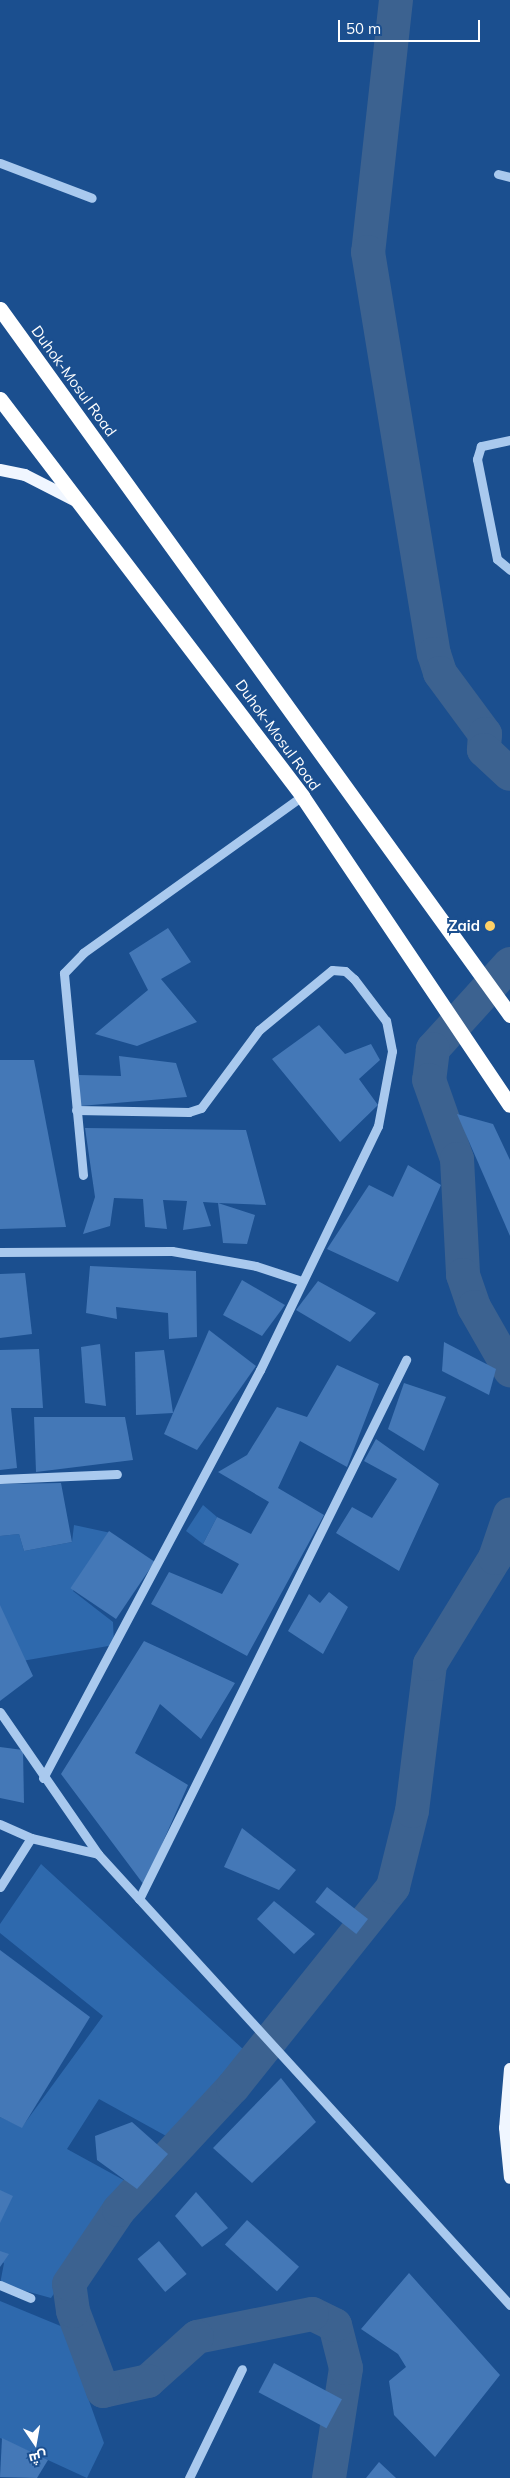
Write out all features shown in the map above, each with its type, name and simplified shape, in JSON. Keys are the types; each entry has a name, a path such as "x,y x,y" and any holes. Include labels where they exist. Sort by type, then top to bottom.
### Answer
{"highway":[{"name":"Duhok-Mosul Road","path":"0,309 508,1012"},
{"name":"Duhok-Mosul Road","path":"0,399 84,505 302,796 436,999 510,1105"}],"main road":[{"path":"0,470 25,475 84,505"},
{"path":"510,2069 505,2128 510,2178"}],"street":[{"path":"0,163 92,198"},
{"path":"498,174 510,176"},
{"path":"510,440 481,446 477,459 497,559 510,570"},
{"path":"83,1175 61,983 70,964 302,796"},
{"path":"43,1778 260,1370 378,1126 392,1051 386,1021 345,970 332,970 259,1030 201,1108 189,1112 76,1110"},
{"path":"0,1252 172,1252 256,1266 302,1281"},
{"path":"139,1899 406,1360"},
{"path":"0,1479 117,1474"},
{"path":"0,1712 43,1778 98,1854 286,2063 510,2305"},
{"path":"0,1824 31,1838 98,1854"},
{"path":"0,1888 31,1838"},
{"path":"0,2285 30,2298"},
{"path":"189,2478 242,2369"}],"shaded area":[{"path":"203,1505 217,1517 203,1544 186,1531"},
{"path":"74,1525 111,1533 73,1591 113,1622 114,1645 22,1661 0,1609 0,1536 19,1534 24,1551 72,1542"},
{"path":"41,1864 244,2050 168,2137 99,2099 67,2149 129,2183 51,2298 0,2284 4,2263 0,2261 0,2117 22,2127 103,2016 0,1933 0,1924"},
{"path":"0,2301 63,2327 104,2443 87,2478 0,2438"}],"building":[{"path":"168,928 191,962 161,979 197,1022 137,1046 95,1034 148,990 129,953"},
{"path":"319,1025 345,1054 371,1044 380,1060 359,1079 378,1105 340,1142 272,1059"},
{"path":"119,1056 176,1063 187,1097 80,1106 79,1075 121,1076"},
{"path":"0,1060 34,1060 66,1227 0,1229"},
{"path":"457,1114 493,1124 510,1160 510,1236"},
{"path":"85,1128 246,1130 266,1205 203,1202 211,1226 183,1230 187,1201 163,1200 167,1229 145,1227 143,1199 114,1198 110,1226 83,1234 95,1197"},
{"path":"408,1165 441,1185 398,1282 327,1249 369,1185 393,1197"},
{"path":"218,1203 255,1215 247,1244 223,1243"},
{"path":"90,1266 196,1271 197,1337 169,1339 168,1313 116,1307 117,1319 86,1313"},
{"path":"25,1273 32,1334 0,1338 0,1274"},
{"path":"242,1280 285,1305 262,1336 223,1315"},
{"path":"318,1281 376,1313 350,1342 296,1310"},
{"path":"209,1330 256,1366 197,1450 164,1434"},
{"path":"444,1342 496,1369 489,1395 442,1371"},
{"path":"100,1344 106,1406 85,1403 81,1347"},
{"path":"39,1349 43,1408 11,1408 17,1468 0,1470 0,1350"},
{"path":"164,1350 173,1413 136,1415 135,1352"},
{"path":"337,1365 379,1384 347,1467 300,1441 278,1488 324,1515 247,1656 151,1604 169,1572 222,1594 239,1564 203,1544 217,1517 251,1534 269,1502 218,1472 247,1455 277,1407 307,1417"},
{"path":"404,1383 446,1397 424,1451 388,1429"},
{"path":"34,1417 125,1417 133,1460 36,1472"},
{"path":"376,1439 439,1484 399,1571 336,1533 352,1507 372,1518 397,1479 364,1461"},
{"path":"61,1483 72,1542 24,1551 19,1534 0,1536 0,1484"},
{"path":"109,1531 155,1562 116,1619 70,1588"},
{"path":"329,1592 348,1607 323,1654 288,1631 309,1594 320,1603"},
{"path":"0,1605 33,1676 0,1701"},
{"path":"144,1641 235,1683 201,1739 160,1704 135,1753 188,1785 144,1885 61,1774"},
{"path":"0,1747 23,1750 24,1803 0,1798"},
{"path":"242,1828 296,1870 279,1890 224,1867"},
{"path":"327,1887 368,1919 356,1934 315,1902"},
{"path":"274,1901 315,1934 294,1954 257,1919"},
{"path":"0,1950 90,2017 22,2128 0,2117"},
{"path":"281,2078 316,2122 252,2183 213,2148"},
{"path":"132,2122 168,2154 137,2189 97,2160 95,2136"},
{"path":"0,2190 13,2196 0,2223"},
{"path":"196,2192 228,2228 202,2247 175,2216"},
{"path":"247,2220 299,2267 277,2291 225,2245"},
{"path":"159,2241 187,2274 165,2292 138,2259"},
{"path":"0,2251 9,2254 0,2267"},
{"path":"409,2273 500,2375 435,2457 394,2415 389,2381 406,2367 398,2354 361,2329"},
{"path":"274,2363 342,2399 326,2428 259,2392"},
{"path":"2,2438 48,2460 37,2478 0,2477"},
{"path":"379,2462 396,2478 366,2478"}],"waterway":[{"path":"396,0 368,252 434,654 440,673 485,734 484,750 510,774"},
{"path":"510,964 433,1049 429,1080 457,1159 463,1275 474,1307 510,1370"},
{"path":"329,2478 346,2368 335,2325 312,2314 197,2337 148,2381 103,2391 73,2311 69,2284 119,2210 233,2087 393,1887 412,1811 430,1664 495,1558 510,1514"}],"place":[{"name":"Zaid","path":"490,926"}]}
